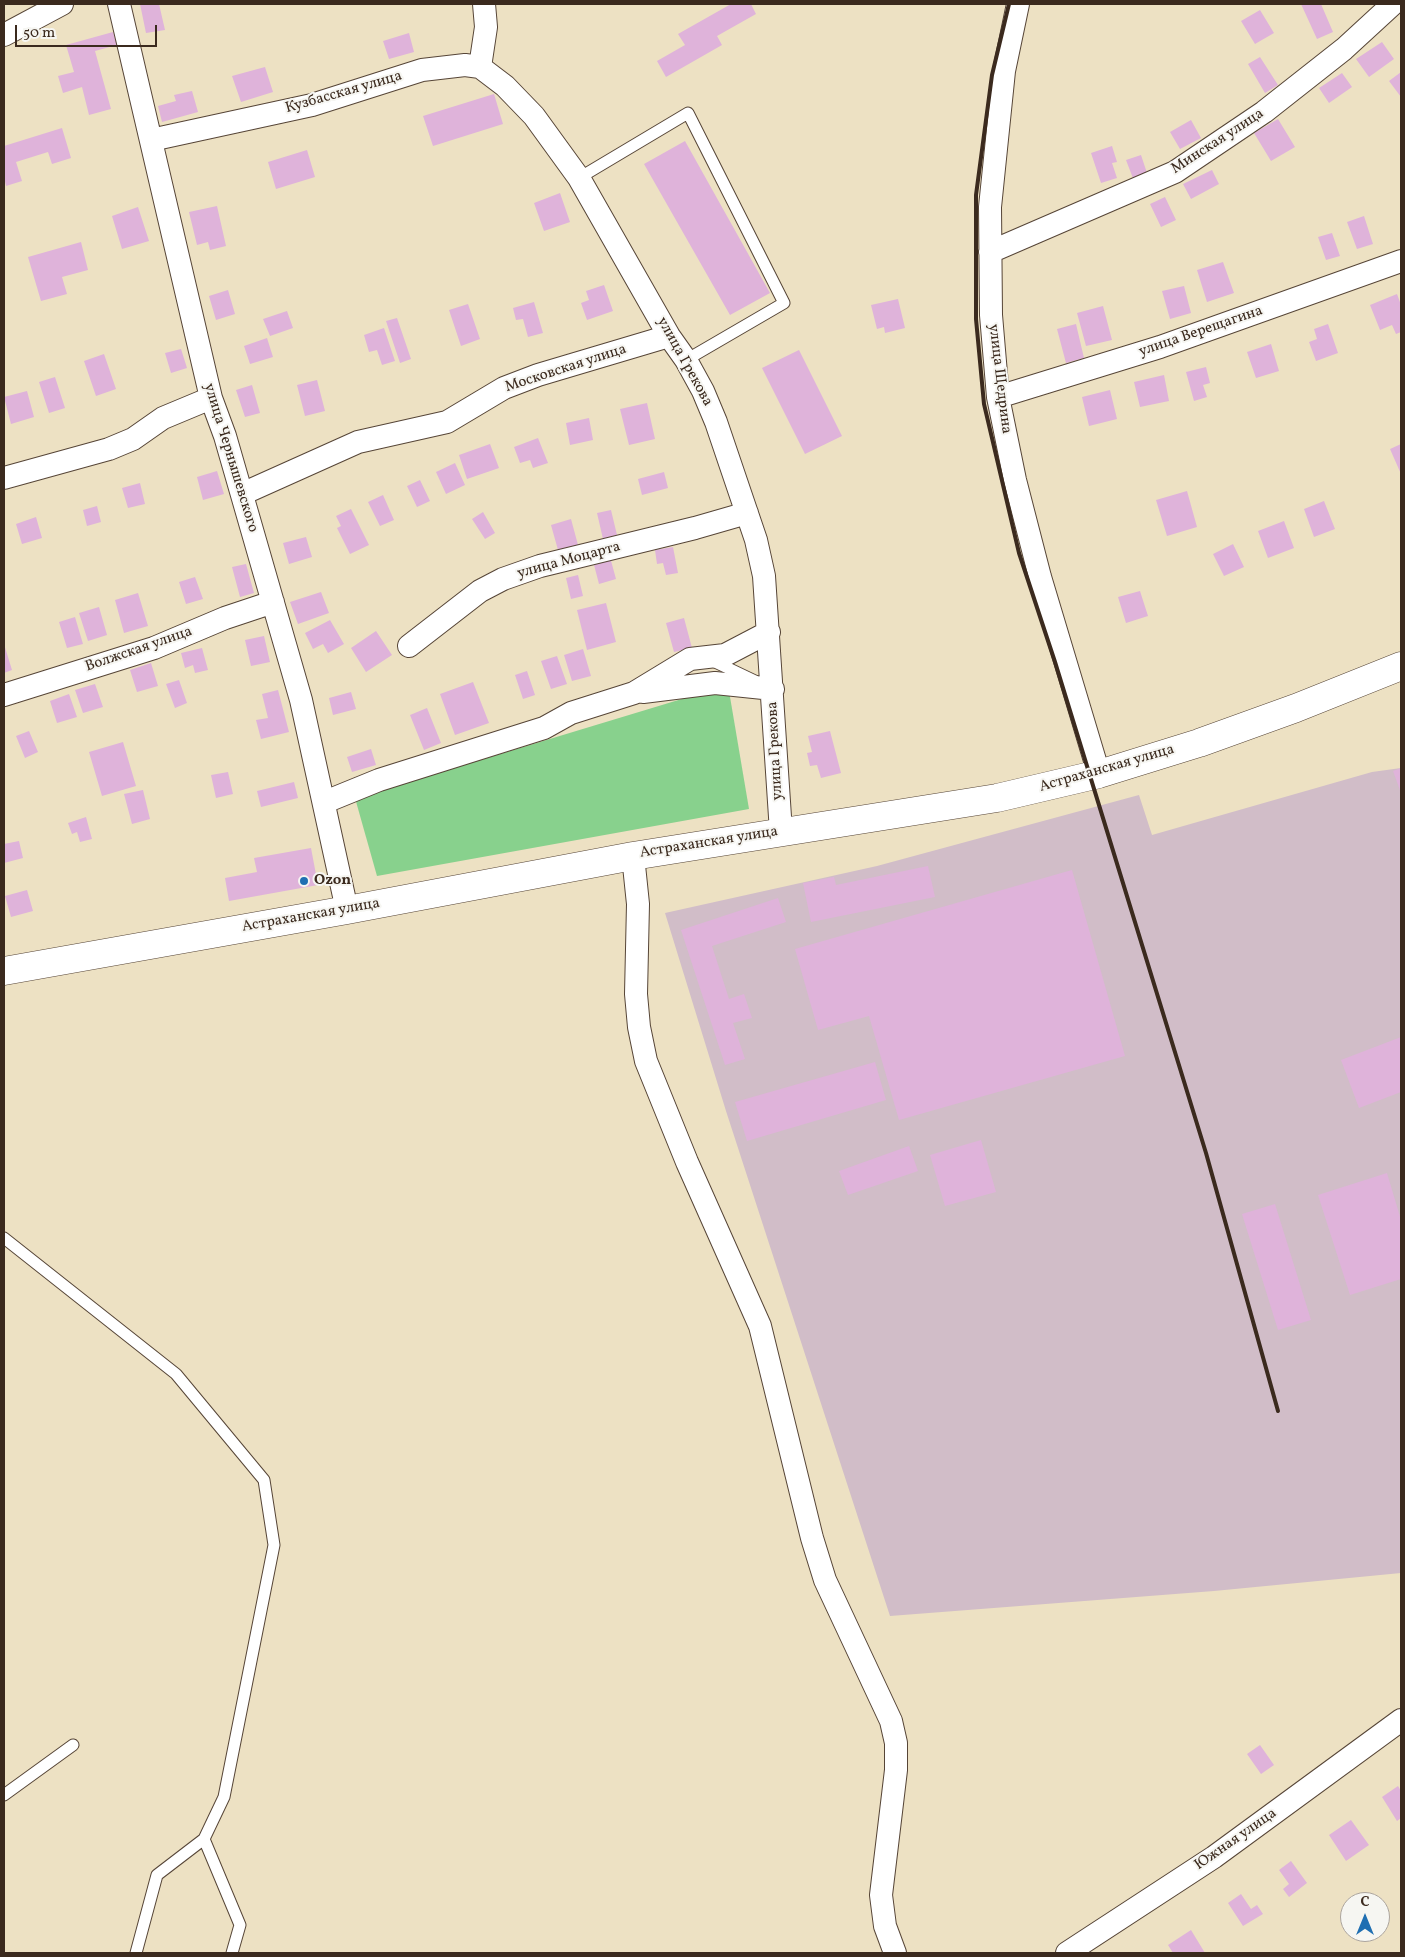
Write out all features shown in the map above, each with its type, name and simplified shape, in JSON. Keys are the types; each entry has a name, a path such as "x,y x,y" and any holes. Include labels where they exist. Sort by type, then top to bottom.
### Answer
{"main road":[{"name":"Астраханская улица","path":"4,971 347,910 633,856 997,798 1099,774 1199,743 1287,712 1401,666"}],"street":[{"path":"4,35 62,4"},
{"name":"улица Чернышевского","path":"119,4 211,398 225,436 302,700 347,910"},
{"path":"480,67 486,27 484,4"},
{"name":"улица Щедрина","path":"1018,4 1004,71 994,156 990,252 991,315 998,396 1015,480 1040,577 1099,774"},
{"name":"Минская улица","path":"990,252 1174,172 1271,106 1344,49 1393,4"},
{"name":"Кузбасская улица","path":"151,140 312,105 422,70 465,65 480,67"},
{"name":"улица Грекова","path":"480,67 505,86 534,116 579,178 669,336 686,360 716,422 747,513 764,576 781,832"},
{"name":"улица Верещагина","path":"998,396 1160,347 1401,261"},
{"name":"Московская улица","path":"242,494 358,442 447,422 504,388 538,375 669,336"},
{"path":"4,478 109,449 133,439 163,418 211,398"},
{"name":"улица Моцарта","path":"409,646 480,592 503,579 540,566 695,528 747,513"},
{"name":"Волжская улица","path":"4,695 154,648 225,618 273,602"},
{"path":"634,693 690,659 707,659 725,655 769,632"},
{"path":"325,802 379,780 544,728 572,713 634,693 715,683 773,689"},
{"path":"633,856 638,904 636,994 639,1027 646,1061 687,1162 760,1326 824,1580 891,1721 896,1743 896,1770 881,1895 885,1926 883,1953"},
{"name":"Южная улица","path":"1067,1953 1214,1857 1401,1720"},
{"path":"885,1926 895,1953"}],"lane":[{"path":"579,178 688,113 784,303 686,360"},
{"path":"707,659 773,689"},
{"path":"4,1238 176,1374 264,1480 274,1545 224,1797 204,1839 156,1875 136,1953"},
{"path":"4,1795 73,1745"},
{"path":"204,1839 240,1925 232,1953"}],"shaded area":[{"path":"1401,768 1401,1573 1214,1591 890,1616 726,1111 665,913 877,866 1139,795 1152,835 1372,772"}],"green space":[{"path":"728,685 749,809 377,876 355,798"}],"building":[{"path":"140,4 159,4 165,30 146,33"},
{"path":"731,4 751,4 756,14 717,36 722,45 666,77 657,61 685,45 678,34"},
{"path":"1301,4 1321,4 1333,32 1317,39"},
{"path":"1260,10 1274,33 1255,44 1241,21"},
{"path":"113,32 117,45 95,51 111,109 89,115 82,87 63,93 58,76 74,72 66,45"},
{"path":"409,33 414,52 389,59 383,41"},
{"path":"1382,42 1394,59 1369,77 1356,59"},
{"path":"1260,57 1278,85 1265,93 1248,64"},
{"path":"265,67 273,92 241,102 232,76"},
{"path":"1401,72 1401,97 1389,81"},
{"path":"1342,73 1352,87 1329,103 1319,88"},
{"path":"192,91 198,112 162,122 158,106 176,101 174,95"},
{"path":"494,94 503,124 433,146 423,116"},
{"path":"1278,119 1295,147 1271,161 1254,133"},
{"path":"1191,120 1201,138 1180,149 1170,132"},
{"path":"62,128 71,158 52,164 48,152 16,162 22,181 6,186 4,177 4,146"},
{"path":"685,141 770,293 730,315 644,164"},
{"path":"1112,146 1117,162 1112,163 1117,178 1101,183 1091,153"},
{"path":"307,150 315,177 276,189 268,162"},
{"path":"1141,155 1148,176 1134,181 1126,160"},
{"path":"1212,170 1219,184 1191,199 1183,184"},
{"path":"560,193 570,222 544,231 534,203"},
{"path":"1165,197 1176,220 1161,227 1150,204"},
{"path":"217,206 226,246 210,250 208,242 197,245 189,212"},
{"path":"138,207 149,241 122,249 112,216"},
{"path":"1364,216 1373,244 1357,249 1347,222"},
{"path":"1332,233 1340,256 1326,260 1318,237"},
{"path":"81,242 88,270 62,277 67,294 41,301 28,257"},
{"path":"1223,262 1234,293 1207,302 1197,270"},
{"path":"604,285 613,311 587,320 581,303 589,300 586,291"},
{"path":"1184,286 1191,313 1170,319 1162,291"},
{"path":"228,290 235,314 216,320 209,296"},
{"path":"1397,294 1401,305 1401,332 1396,334 1392,325 1380,330 1370,305"},
{"path":"898,299 905,328 885,333 884,327 877,329 871,305"},
{"path":"534,302 543,333 528,337 523,319 516,320 513,308"},
{"path":"468,304 480,339 461,346 449,310"},
{"path":"1103,306 1112,340 1086,346 1077,313"},
{"path":"287,311 293,328 270,336 263,319"},
{"path":"397,318 411,359 400,363 386,321"},
{"path":"1076,324 1084,358 1066,363 1057,329"},
{"path":"1328,324 1338,353 1316,361 1309,342 1317,339 1314,329"},
{"path":"384,328 395,361 382,365 377,350 369,352 364,335"},
{"path":"267,338 273,357 250,364 244,346"},
{"path":"1271,344 1279,371 1256,378 1247,352"},
{"path":"181,349 187,368 171,373 165,353"},
{"path":"799,350 842,436 805,454 762,368"},
{"path":"104,354 116,389 96,396 84,361"},
{"path":"1206,367 1210,383 1203,385 1207,397 1194,401 1186,372"},
{"path":"1164,375 1169,401 1140,407 1134,382"},
{"path":"55,377 65,408 49,413 39,382"},
{"path":"317,380 325,411 305,416 297,385"},
{"path":"252,385 260,413 245,417 236,390"},
{"path":"1110,390 1117,419 1089,426 1082,397"},
{"path":"27,391 34,417 11,424 4,397"},
{"path":"647,403 655,439 629,445 620,409"},
{"path":"589,418 593,440 570,445 566,423"},
{"path":"538,438 548,463 533,468 530,460 520,463 514,447"},
{"path":"490,444 499,468 467,479 459,455"},
{"path":"1401,444 1401,474 1390,449"},
{"path":"455,463 465,485 446,494 436,472"},
{"path":"217,471 224,494 203,500 197,477"},
{"path":"664,472 668,488 642,495 638,479"},
{"path":"420,480 430,501 417,507 407,486"},
{"path":"140,483 145,504 128,508 122,488"},
{"path":"1187,491 1197,527 1167,536 1156,500"},
{"path":"383,495 394,520 380,526 368,502"},
{"path":"1324,501 1335,529 1314,537 1304,509"},
{"path":"97,506 101,522 87,526 83,510"},
{"path":"351,509 369,545 350,554 337,528 341,526 336,516"},
{"path":"611,510 617,535 603,539 597,513"},
{"path":"483,512 495,533 485,539 472,519"},
{"path":"36,517 42,538 22,544 16,524"},
{"path":"571,519 578,545 558,550 551,525"},
{"path":"1284,521 1294,548 1268,558 1258,531"},
{"path":"306,537 312,557 289,564 283,543"},
{"path":"1233,544 1244,567 1224,576 1213,554"},
{"path":"673,547 678,573 666,575 663,563 657,564 655,550"},
{"path":"610,557 616,579 599,584 593,561"},
{"path":"246,564 254,593 240,597 232,567"},
{"path":"578,575 583,596 571,599 566,578"},
{"path":"195,577 203,599 186,604 179,582"},
{"path":"1140,591 1148,616 1126,623 1118,597"},
{"path":"321,592 329,613 298,624 290,602"},
{"path":"138,593 148,626 124,633 115,600"},
{"path":"606,603 616,642 587,650 577,610"},
{"path":"99,607 107,635 88,641 79,613"},
{"path":"75,617 83,644 67,648 59,622"},
{"path":"684,618 692,648 674,652 666,623"},
{"path":"330,620 344,644 328,653 323,644 313,649 305,633"},
{"path":"376,631 392,655 366,672 351,648"},
{"path":"264,636 270,662 251,666 245,640"},
{"path":"4,644 12,670 4,673"},
{"path":"202,648 208,670 195,673 193,665 185,668 181,653"},
{"path":"583,649 591,676 572,681 564,655"},
{"path":"557,656 567,684 551,689 541,661"},
{"path":"151,663 158,686 137,692 130,670"},
{"path":"527,671 535,695 523,699 515,675"},
{"path":"179,680 187,703 175,708 166,684"},
{"path":"473,682 489,723 455,735 440,694"},
{"path":"95,684 103,707 83,713 75,690"},
{"path":"278,690 289,732 261,739 256,720 268,718 262,694"},
{"path":"351,692 356,709 333,715 329,698"},
{"path":"69,694 77,717 57,723 50,701"},
{"path":"427,708 441,743 424,750 410,715"},
{"path":"29,731 38,752 25,758 16,736"},
{"path":"830,731 841,773 821,778 817,765 810,766 807,753 812,752 808,736"},
{"path":"123,742 136,786 102,796 89,752"},
{"path":"371,749 376,765 352,772 347,757"},
{"path":"1401,768 1401,793 1393,771"},
{"path":"228,772 233,794 216,798 211,775"},
{"path":"294,782 298,798 261,807 257,791"},
{"path":"143,790 150,819 132,824 124,794"},
{"path":"86,817 92,839 80,842 77,832 72,834 68,823"},
{"path":"19,841 23,858 4,863 4,844"},
{"path":"311,848 318,885 229,901 225,878 257,872 254,858"},
{"path":"928,866 935,897 811,922 803,883 834,877 836,885"},
{"path":"1072,870 1125,1056 899,1120 869,1016 818,1030 795,949"},
{"path":"27,890 33,911 11,917 5,896"},
{"path":"778,898 786,922 712,946 729,999 744,994 752,1018 733,1023 745,1059 725,1065 681,930"},
{"path":"1401,1037 1401,1092 1359,1108 1341,1060"},
{"path":"875,1062 886,1100 747,1141 735,1102"},
{"path":"981,1140 996,1192 945,1206 930,1155"},
{"path":"909,1146 918,1171 848,1195 839,1171"},
{"path":"1387,1173 1401,1220 1401,1279 1350,1295 1318,1195"},
{"path":"1275,1204 1311,1320 1278,1330 1242,1214"},
{"path":"1260,1745 1274,1765 1261,1774 1247,1754"},
{"path":"1398,1786 1401,1791 1401,1818 1397,1821 1382,1797"},
{"path":"1351,1820 1369,1845 1346,1861 1329,1835"},
{"path":"1291,1861 1307,1883 1289,1897 1283,1889 1289,1884 1279,1870"},
{"path":"1241,1894 1251,1909 1257,1905 1263,1914 1243,1926 1228,1903"},
{"path":"1191,1930 1205,1953 1173,1953 1168,1945"}],"railway":[{"path":"1009,4 992,75 976,195 976,319 984,404 1019,553 1055,662 1206,1153 1278,1411"}],"place":[{"name":"Ozon","path":"304,881"}]}
